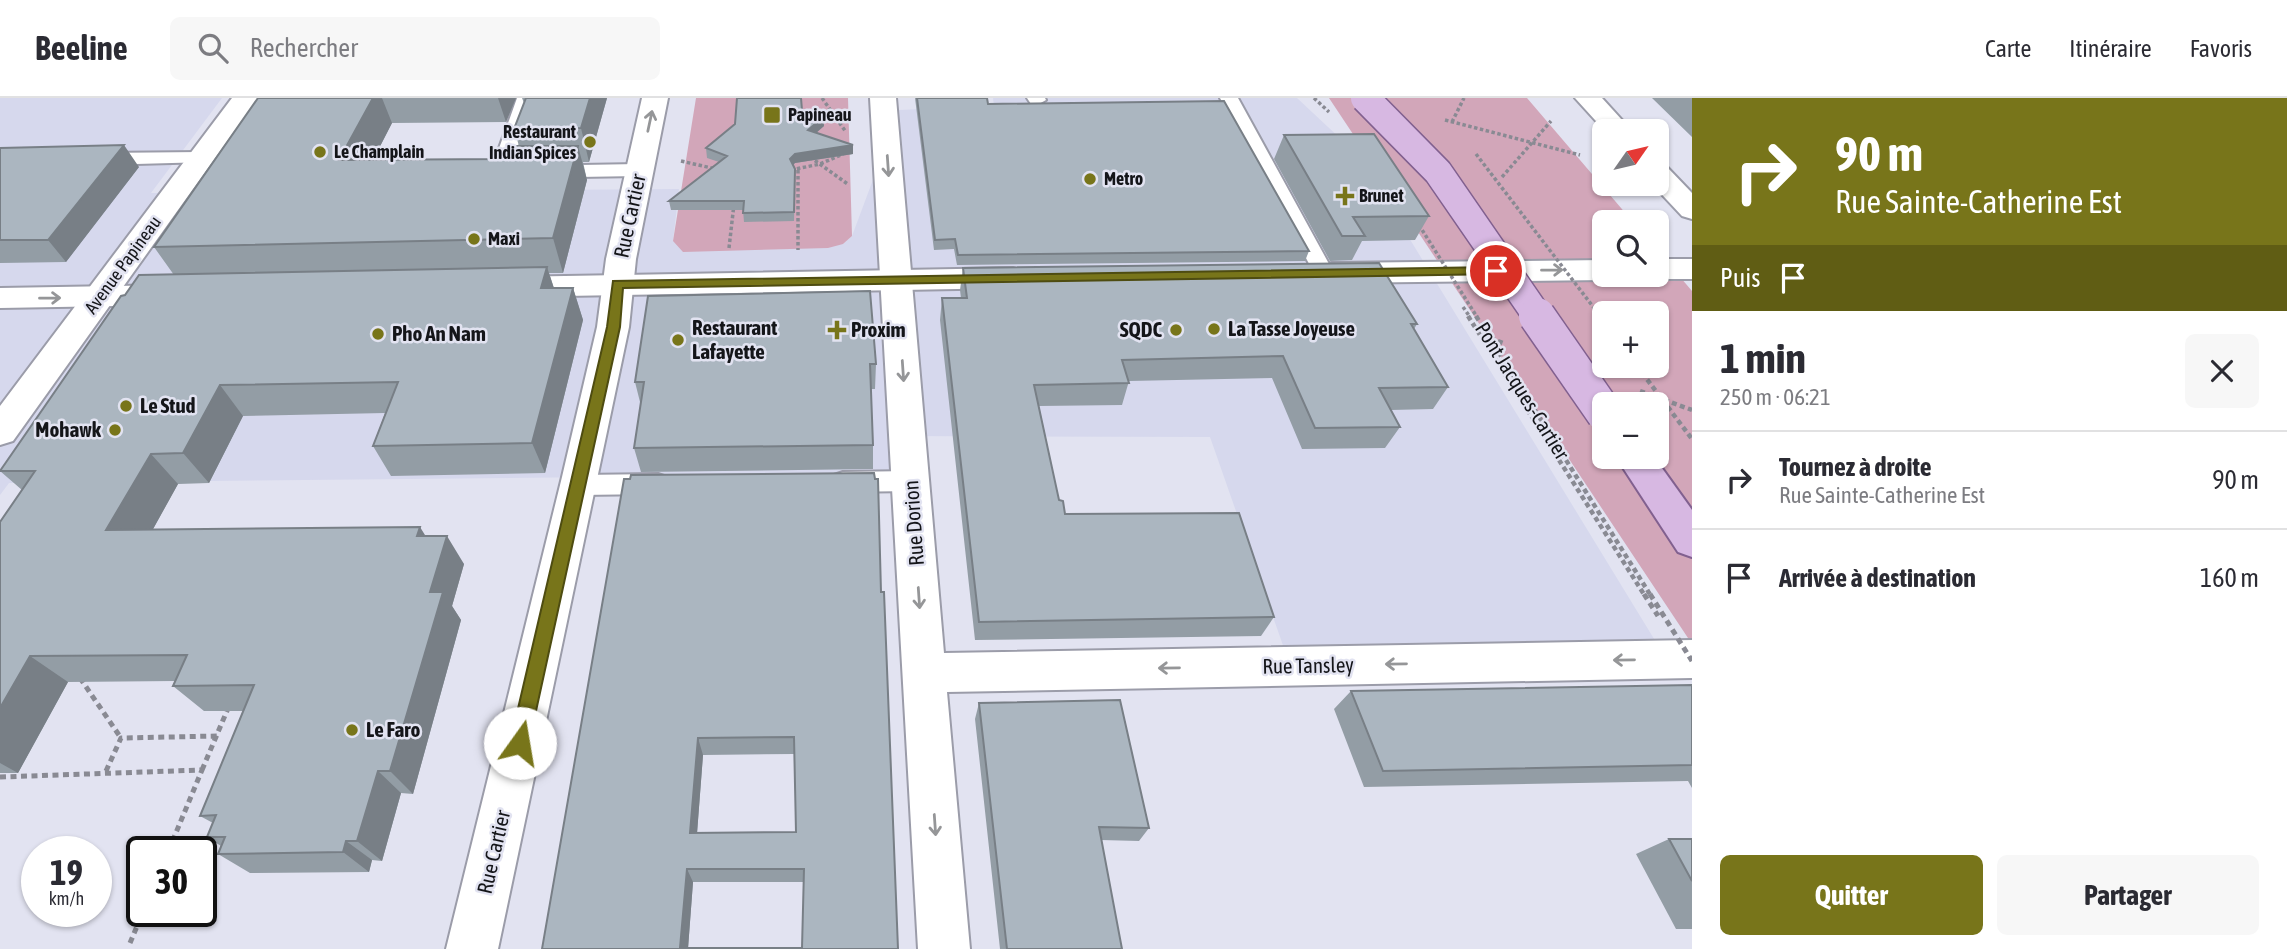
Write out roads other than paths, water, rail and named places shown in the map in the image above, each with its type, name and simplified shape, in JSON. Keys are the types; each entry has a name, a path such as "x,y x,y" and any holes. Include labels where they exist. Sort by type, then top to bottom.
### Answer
{"main road":[{"path":"1365,98 1438,172 1592,395"},
{"path":"1642,469 1692,541"}],"street":[{"name":"Avenue Papineau","path":"0,432 245,98"},
{"name":"Rue Cartier","path":"472,949 613,327 617,284 655,98"},
{"name":"Rue Dorion","path":"883,98 944,949"},
{"path":"1588,98 1608,119"},
{"path":"1670,187 1692,210"},
{"path":"1669,269 1692,268"},
{"path":"1310,273 1592,270"},
{"path":"479,288 1044,277"},
{"path":"0,298 205,294"},
{"name":"Rue Tansley","path":"924,673 1685,652"}],"lane":[{"path":"526,98 502,165 506,169 517,172 639,170"},
{"path":"1229,98 1310,273"},
{"path":"77,160 201,158"},
{"path":"817,482 911,481"},
{"path":"579,485 682,484"}],"place":[{"name":"Papineau","path":"772,115"},
{"name":"Restaurant Indian Spices","path":"590,142"},
{"name":"Le Champlain","path":"320,152"},
{"name":"Metro","path":"1090,179"},
{"name":"Brunet","path":"1345,196"},
{"name":"Maxi","path":"474,239"},
{"name":"La Tasse Joyeuse","path":"1214,329"},
{"name":"Proxim","path":"837,330"},
{"name":"SQDC","path":"1176,330"},
{"name":"Pho An Nam","path":"378,334"},
{"name":"Restaurant Lafayette","path":"678,340"},
{"name":"Le Stud","path":"126,406"},
{"name":"Mohawk","path":"115,430"},
{"name":"Le Faro","path":"352,730"}]}
